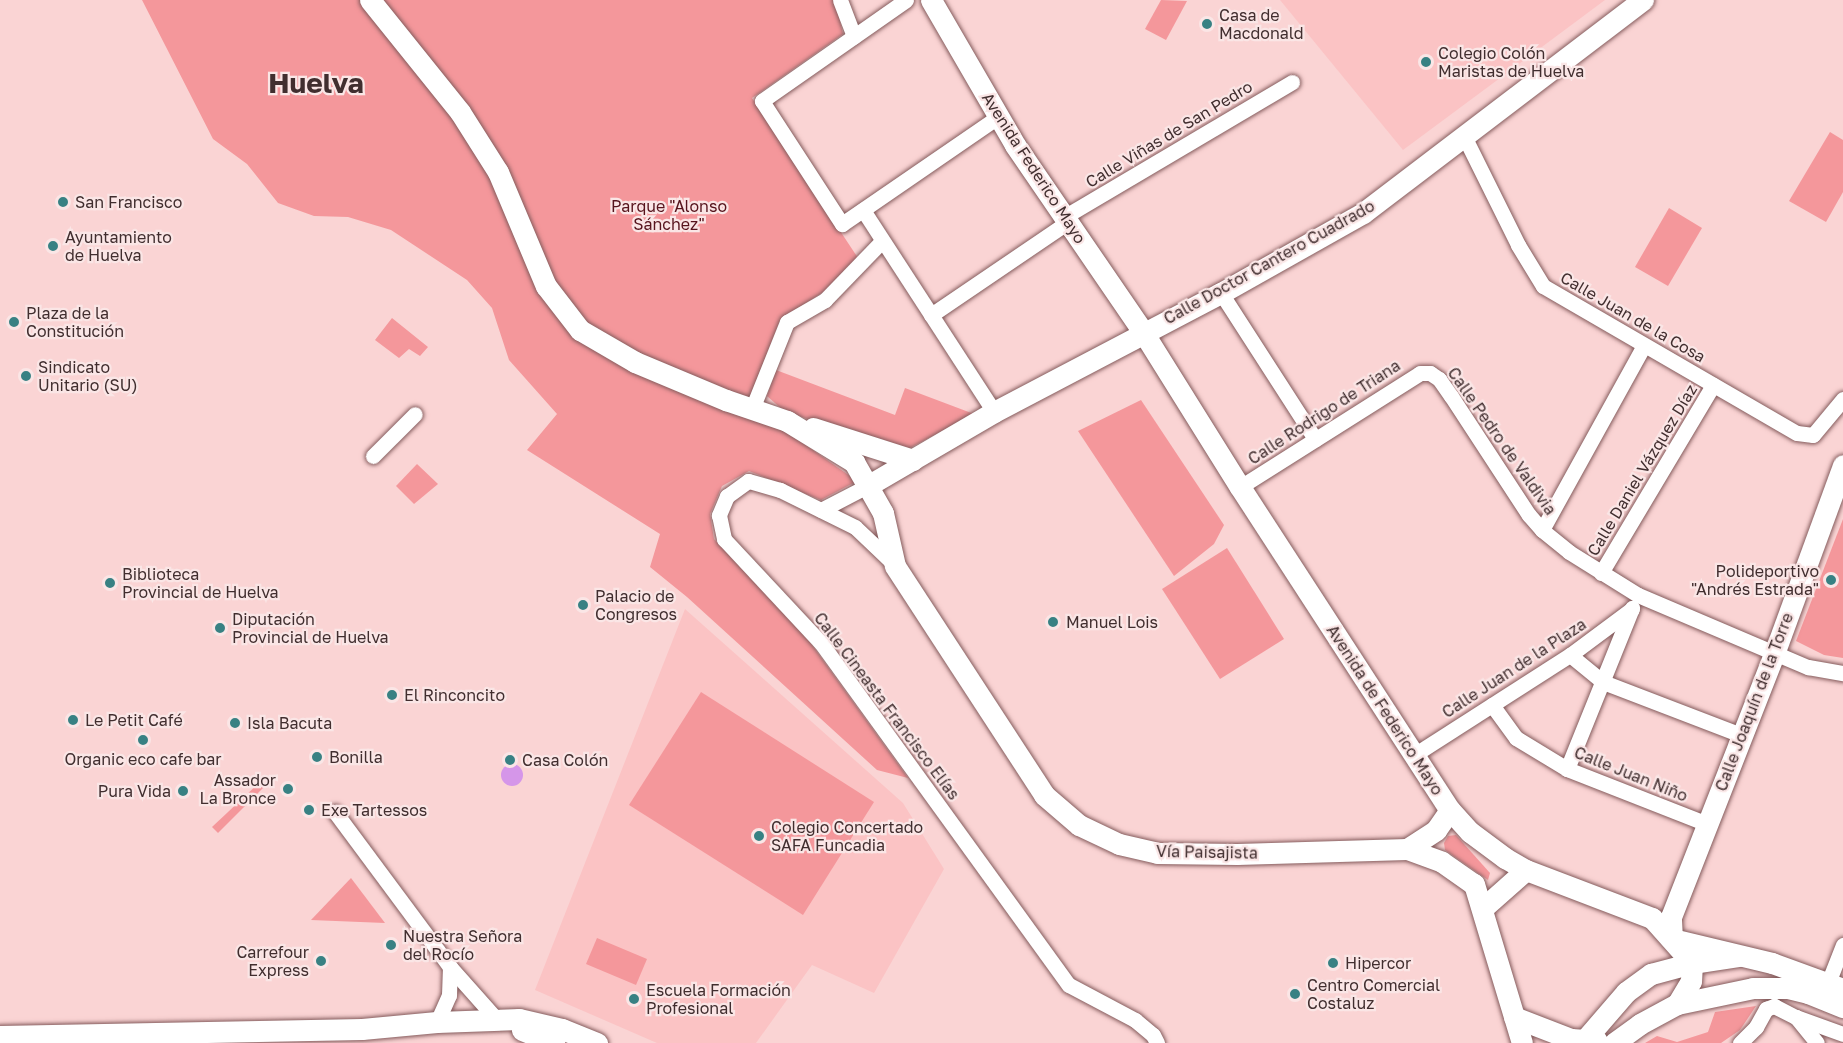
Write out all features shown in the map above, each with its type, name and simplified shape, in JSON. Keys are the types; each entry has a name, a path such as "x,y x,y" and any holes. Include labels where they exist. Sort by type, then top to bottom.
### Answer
{"street":[{"path":"370,0 460,112 498,171 546,286 580,330 635,362 752,409 913,460"},
{"path":"840,0 854,36"},
{"path":"906,0 762,100 842,224 999,116"},
{"name":"Avenida Federico Mayo","path":"931,0 999,116 1143,332"},
{"name":"Calle Doctor Cantero Cuadrado","path":"868,485 994,412 1221,293 1363,213 1643,0"},
{"name":"Calle Viñas de San Pedro","path":"930,315 1066,219 1292,82"},
{"name":"Calle Juan de la Cosa","path":"1464,136 1518,245 1543,286 1797,433 1813,435 1843,399"},
{"path":"863,210 994,412"},
{"path":"752,409 787,322 825,300 882,241"},
{"path":"1221,293 1315,439"},
{"name":"Avenida de Federico Mayo","path":"1143,332 1240,488 1450,810 1470,832 1505,858 1526,870 1652,918 1692,963"},
{"path":"1542,530 1644,345"},
{"name":"Calle Rodrigo de Triana","path":"1240,488 1420,373 1430,373"},
{"name":"Calle Pedro de Valdivia","path":"1430,373 1439,379 1542,530 1601,573 1635,602 1808,667 1843,673"},
{"name":"Calle Daniel Vázquez Díaz","path":"1601,573 1713,385"},
{"path":"373,456 415,414"},
{"path":"787,421 854,462 883,513 895,566"},
{"name":"Calle Joaquín de la Torre","path":"1672,939 1671,917 1774,654 1843,465"},
{"name":"Calle Cineasta Francisco Elías","path":"895,566 855,527 780,490 748,481 727,496 719,515 724,539 821,643 1069,984 1135,1020 1153,1035 1157,1043"},
{"path":"821,510 868,485"},
{"name":"Vía Paisajista","path":"895,566 1044,795 1079,825 1119,844 1157,853 1237,854 1407,849 1442,862 1474,884 1522,1043"},
{"path":"1567,769 1635,602"},
{"name":"Calle Juan de la Plaza","path":"1414,755 1570,655 1635,602"},
{"path":"1570,655 1603,682 1741,735"},
{"name":"Calle Juan Niño","path":"1492,705 1516,738 1567,769 1707,824"},
{"path":"1407,849 1436,830 1450,810"},
{"path":"335,812 450,967 496,1020 555,1043"},
{"path":"1483,908 1526,870"},
{"path":"1672,939 1772,963 1836,986 1843,945"},
{"path":"1583,1042 1626,992 1651,974 1692,963 1739,956"},
{"path":"1677,1004 1691,981 1692,963"},
{"path":"437,1022 449,995 450,967"},
{"path":"1514,1017 1558,1035 1583,1042 1614,1042 1640,1024 1677,1004 1753,988 1772,987 1808,993 1843,1007"},
{"path":"1740,1043 1756,1027 1766,1009 1774,1006 1796,1017 1843,1034"},
{"path":"1796,1017 1816,1043"},
{"path":"0,1036 369,1036 437,1022 496,1020 537,1022 597,1043"}],"shaded area":[{"name":"Colegio Colón Maristas de Huelva","path":"1280,0 1605,0 1403,150"},
{"name":"Colegio Concertado SAFA Funcadia","path":"685,609 903,803 944,869 874,993 812,965 756,1043 657,1043 535,990"},
{"path":"512,764 520,767 523,775 520,783 512,786 504,783 501,775 504,767"}],"green space":[{"path":"142,0 360,0 452,114 492,175 576,336 787,432 857,481 821,500 749,471 722,486 710,514 714,539 809,641 908,778 877,770 687,597 650,567 660,534 527,450 557,414 509,360 492,308 467,280 391,230 348,217 314,216 278,203 247,164 213,139"},
{"name":"Parque \"Alonso Sánchez\"","path":"383,0 835,0 843,34 752,98 858,258 823,292 780,320 748,402 639,357 584,324 552,282"},
{"path":"1161,0 1187,1 1166,40 1145,29"},
{"path":"1830,132 1843,140 1843,192 1826,222 1789,201"},
{"path":"1669,208 1702,228 1668,286 1635,267"},
{"path":"392,318 428,347 420,356 409,349 399,358 375,340"},
{"path":"776,370 895,415 905,388 974,414 904,451 784,411 767,396"},
{"path":"1141,400 1224,525 1214,544 1174,576 1078,431"},
{"path":"417,464 438,484 414,504 396,486"},
{"name":"Polideportivo \"Andrés Estrada\"","path":"1843,519 1843,658 1824,655 1796,641"},
{"path":"1227,548 1284,639 1220,679 1162,589"},
{"path":"701,692 874,802 803,915 629,805"},
{"path":"259,783 264,787 218,833 212,827"},
{"path":"1456,835 1490,873 1488,880 1445,850 1444,843 1448,836"},
{"path":"351,878 385,923 311,920"},
{"path":"597,938 647,959 636,985 586,964"},
{"path":"1756,1006 1740,1030 1721,1043 1645,1043 1657,1036 1677,1042 1708,1032 1715,1012"}],"place":[{"name":"Casa de Macdonald","path":"1207,24"},
{"name":"Colegio Colón Maristas de Huelva","path":"1426,62"},
{"name":"San Francisco","path":"63,202"},
{"name":"Ayuntamiento de Huelva","path":"53,246"},
{"name":"Plaza de la Constitución","path":"14,322"},
{"name":"Sindicato Unitario (SU)","path":"26,376"},
{"name":"Polideportivo \"Andrés Estrada\"","path":"1831,580"},
{"name":"Biblioteca Provincial de Huelva","path":"110,583"},
{"name":"Palacio de Congresos","path":"583,605"},
{"name":"Manuel Lois","path":"1053,622"},
{"name":"Diputación Provincial de Huelva","path":"220,628"},
{"name":"El Rinconcito","path":"392,695"},
{"name":"Le Petit Café","path":"73,720"},
{"name":"Isla Bacuta","path":"235,723"},
{"name":"Organic eco cafe bar","path":"143,740"},
{"name":"Bonilla","path":"317,757"},
{"name":"Casa Colón","path":"510,760"},
{"name":"Assador La Bronce","path":"288,789"},
{"name":"Pura Vida","path":"183,791"},
{"name":"Exe Tartessos","path":"309,810"},
{"name":"Colegio Concertado SAFA Funcadia","path":"759,836"},
{"name":"Nuestra Señora del Rocío","path":"391,945"},
{"name":"Carrefour Express","path":"321,961"},
{"name":"Hipercor","path":"1333,963"},
{"name":"Centro Comercial Costaluz","path":"1295,994"},
{"name":"Escuela Formación Profesional","path":"634,999"}],"district":[{"name":"Huelva","path":"316,83"}]}
